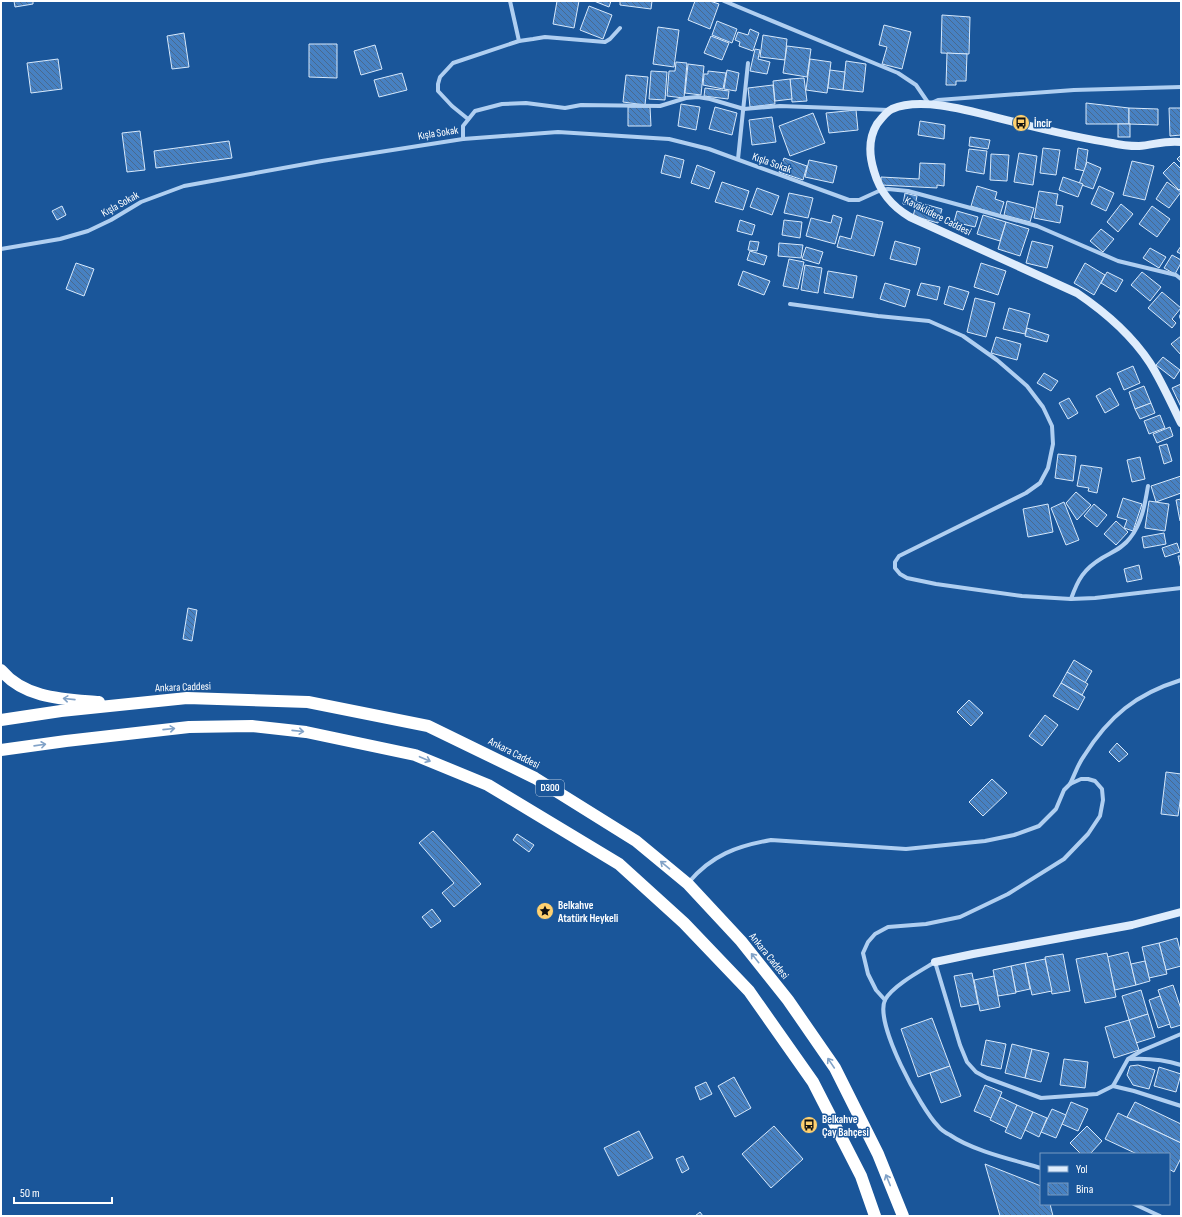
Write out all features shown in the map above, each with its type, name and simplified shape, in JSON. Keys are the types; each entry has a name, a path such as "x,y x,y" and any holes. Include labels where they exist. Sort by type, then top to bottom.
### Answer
{"highway":[{"path":"1,670 24,689 40,695 122,705"},
{"name":"Ankara Caddesi","path":"1,720 61,711 187,698 308,702 428,726 535,778 636,841 688,884 741,941 783,994 835,1068 878,1154 903,1216"},
{"name":"D300","path":"1,750 188,727 252,726 306,732 415,755 488,785 619,864 684,924 749,991 813,1082 861,1176 875,1216"}],"street":[{"path":"510,1 519,41"},
{"path":"724,1 898,73 916,85 928,104"},
{"path":"468,119 452,106 438,91 440,77 453,63 519,41 545,37 605,42 610,39 620,28"},
{"path":"738,159 748,63"},
{"path":"928,104 938,100 1074,90 1181,87"},
{"path":"463,139 463,126 475,111 502,104 526,103 565,108 581,105 660,106 686,98 698,97 744,108 780,106 891,110 909,105 928,104 954,108 1113,144 1140,146 1165,141 1181,142"},
{"name":"Kavaklidere Caddesi","path":"891,110 880,119 872,132 870,144 874,170 880,190 898,210 910,217 1077,293 1095,305 1130,337 1150,363 1181,423"},
{"name":"Kışla Sokak","path":"1,249 60,239 88,231 111,220 141,202 184,186 322,161 463,139 558,132 670,139 709,149 849,200 859,200 880,190"},
{"path":"880,190 888,189 908,191 1037,226 1118,261 1176,275 1181,279"},
{"path":"790,304 878,316 929,321 963,336 997,360 1026,386 1043,407 1052,426 1053,444 1048,468 1040,483 1026,493 899,556 895,562 895,568 900,574 907,578 936,584 1022,596 1071,599 1120,596 1181,588"},
{"path":"1071,599 1078,580 1089,567 1117,550 1129,539 1137,527 1145,507 1148,486"},
{"path":"688,884 708,863 752,843 771,840 906,849 985,842 1014,835 1039,826 1056,809 1064,790 1070,784 1083,757 1099,735 1116,716 1135,699 1164,685 1181,680"},
{"path":"885,1000 876,990 868,974 863,953 868,942 875,934 888,927 926,924 960,917 1008,894 1064,859 1088,834 1100,816 1103,800 1102,789 1095,781 1081,779 1070,784"},
{"path":"1040,1168 973,1147 950,1136 938,1126 926,1111 895,1054 886,1027 883,1009 885,1000 894,989 910,977 935,962 1132,925 1181,912"},
{"path":"935,962 967,1062 976,1072 987,1078 1041,1098 1097,1094 1113,1086 1128,1059 1141,1051 1181,1034"},
{"path":"1128,1059 1138,1058 1181,1064"},
{"path":"1113,1086 1134,1090 1181,1106"},
{"path":"1136,1205 1160,1216"}],"building":[{"path":"14,1 33,1 33,4 15,7"},
{"path":"557,1 579,1 574,28 553,24"},
{"path":"594,1 611,1 609,7"},
{"path":"620,1 652,1 651,9 620,5"},
{"path":"695,1 710,1 719,4 710,29 688,20"},
{"path":"589,6 612,15 603,39 580,30"},
{"path":"942,15 970,17 969,54 941,53"},
{"path":"717,21 737,29 732,43 712,35"},
{"path":"884,25 911,32 902,69 882,64 887,47 879,45"},
{"path":"658,27 679,30 674,67 653,64"},
{"path":"750,29 759,33 753,51 739,46 740,42 735,40 738,32 748,35"},
{"path":"184,33 189,67 172,69 167,36"},
{"path":"763,35 787,39 785,60 760,57"},
{"path":"711,36 729,43 722,60 704,53"},
{"path":"309,44 337,44 337,78 309,77"},
{"path":"375,45 382,69 361,75 354,51"},
{"path":"787,46 811,49 807,77 783,73"},
{"path":"755,49 760,50 758,59 770,62 767,74 750,71"},
{"path":"947,53 967,54 966,81 956,81 956,85 946,85"},
{"path":"58,59 62,89 31,93 27,63"},
{"path":"810,59 831,62 827,93 806,90"},
{"path":"846,61 866,64 863,92 843,90"},
{"path":"676,62 687,63 684,98 667,96 669,71 675,71"},
{"path":"688,64 704,66 701,95 685,93"},
{"path":"727,70 739,73 736,91 724,89"},
{"path":"830,70 845,72 843,90 828,88"},
{"path":"651,71 667,72 665,100 649,99"},
{"path":"708,71 726,73 723,89 703,85 704,74 708,74"},
{"path":"402,73 407,90 379,97 374,80"},
{"path":"626,75 648,77 645,105 623,102"},
{"path":"804,78 807,101 792,102 790,79"},
{"path":"790,79 792,99 775,101 773,81"},
{"path":"773,85 775,104 750,107 748,88"},
{"path":"705,88 729,91 728,99 704,96"},
{"path":"1086,103 1129,108 1129,124 1086,124"},
{"path":"681,104 700,107 696,130 678,126"},
{"path":"628,107 650,107 651,126 628,126"},
{"path":"715,107 737,113 732,135 709,129"},
{"path":"1129,108 1158,109 1158,125 1129,124"},
{"path":"1169,108 1181,108 1181,135 1170,136"},
{"path":"856,110 858,130 829,133 826,113"},
{"path":"813,113 825,143 790,156 779,126"},
{"path":"772,117 776,142 752,145 749,120"},
{"path":"920,121 945,125 944,139 918,135"},
{"path":"1118,124 1130,124 1130,137 1118,137"},
{"path":"140,131 145,170 127,172 122,133"},
{"path":"970,137 990,140 988,149 969,146"},
{"path":"229,141 232,158 156,168 154,151"},
{"path":"1043,148 1060,150 1056,175 1040,173"},
{"path":"1078,148 1088,150 1085,171 1075,169"},
{"path":"969,149 987,151 984,174 966,171"},
{"path":"1019,153 1037,156 1033,185 1014,182"},
{"path":"991,154 1009,155 1007,181 990,180"},
{"path":"665,155 684,160 680,178 661,173"},
{"path":"1181,155 1181,163 1177,159"},
{"path":"784,158 807,166 803,180 779,172"},
{"path":"809,160 837,166 833,183 805,177"},
{"path":"1132,161 1154,166 1145,200 1123,195"},
{"path":"1087,162 1101,168 1093,189 1079,184"},
{"path":"1174,162 1181,169 1181,188 1179,190 1163,173"},
{"path":"920,163 945,164 944,186 937,185 937,188 881,185 881,177 919,179"},
{"path":"697,165 715,172 709,189 691,183"},
{"path":"1063,177 1083,184 1078,197 1059,190"},
{"path":"722,182 749,191 743,210 715,202"},
{"path":"1167,182 1181,192 1169,208 1156,199"},
{"path":"977,186 997,192 995,199 1004,202 1000,215 971,206"},
{"path":"1099,186 1114,193 1106,211 1091,204"},
{"path":"757,188 779,196 772,215 750,207"},
{"path":"1039,191 1058,194 1056,205 1063,206 1060,223 1034,218"},
{"path":"789,193 813,198 808,218 784,213"},
{"path":"905,193 917,196 915,206 903,204"},
{"path":"1007,201 1034,208 1030,222 1004,215"},
{"path":"917,202 942,209 938,223 913,216"},
{"path":"1121,204 1133,214 1118,232 1107,222"},
{"path":"62,206 66,215 57,220 52,211"},
{"path":"1152,206 1170,219 1157,237 1139,224"},
{"path":"957,211 978,217 975,227 954,222"},
{"path":"833,215 842,218 835,244 806,236 811,218 831,223"},
{"path":"857,215 883,222 874,256 837,247 840,236 851,239"},
{"path":"983,215 1006,222 1000,241 977,234"},
{"path":"740,220 755,225 752,235 737,231"},
{"path":"784,220 802,222 800,238 782,235"},
{"path":"1006,222 1029,229 1020,256 998,249"},
{"path":"1101,229 1114,239 1103,252 1090,241"},
{"path":"750,241 759,242 757,251 748,250"},
{"path":"895,241 920,248 916,265 890,259"},
{"path":"1032,241 1053,246 1047,268 1026,263"},
{"path":"779,243 803,245 801,258 778,256"},
{"path":"1181,246 1181,254 1177,252"},
{"path":"806,247 823,252 819,264 802,259"},
{"path":"1150,248 1166,257 1159,268 1143,258"},
{"path":"750,251 767,256 764,265 747,260"},
{"path":"1172,255 1181,260 1175,274 1164,268"},
{"path":"789,259 804,262 798,289 783,286"},
{"path":"76,263 94,269 84,296 66,289"},
{"path":"981,263 1006,271 998,295 974,287"},
{"path":"1085,263 1105,275 1094,295 1074,283"},
{"path":"805,265 822,268 818,293 801,290"},
{"path":"743,271 770,281 764,295 738,285"},
{"path":"828,271 857,276 853,298 824,293"},
{"path":"1107,272 1123,280 1116,292 1101,283"},
{"path":"1142,272 1161,287 1150,301 1131,285"},
{"path":"885,283 910,290 905,307 880,299"},
{"path":"921,283 940,287 937,300 917,295"},
{"path":"949,286 969,292 963,310 944,304"},
{"path":"1162,292 1181,308 1172,319 1176,323 1172,328 1148,308"},
{"path":"975,298 995,303 986,337 967,332"},
{"path":"1009,308 1030,314 1025,334 1003,329"},
{"path":"1027,328 1049,335 1047,342 1025,336"},
{"path":"1181,336 1181,355 1171,344"},
{"path":"996,337 1021,344 1017,360 991,353"},
{"path":"1163,357 1180,370 1174,379 1156,365"},
{"path":"1133,366 1140,383 1124,390 1117,373"},
{"path":"1044,373 1058,381 1051,391 1037,383"},
{"path":"1181,384 1181,407 1172,388"},
{"path":"1144,386 1151,403 1135,409 1129,392"},
{"path":"1110,388 1119,405 1105,413 1096,396"},
{"path":"1069,398 1078,413 1068,419 1059,403"},
{"path":"1151,403 1155,413 1140,419 1135,409"},
{"path":"1160,415 1165,428 1149,434 1144,421"},
{"path":"1170,427 1173,436 1157,443 1153,434"},
{"path":"1167,444 1172,461 1164,464 1159,446"},
{"path":"1058,454 1076,456 1073,481 1055,478"},
{"path":"1140,457 1145,479 1132,482 1127,460"},
{"path":"1081,465 1102,468 1097,493 1088,491 1089,488 1077,486"},
{"path":"1181,476 1181,493 1156,502 1151,486"},
{"path":"1076,492 1091,505 1077,520 1066,503"},
{"path":"1123,498 1142,504 1133,531 1124,528 1127,520 1117,517"},
{"path":"1181,499 1181,520 1180,521 1176,500"},
{"path":"1149,501 1169,504 1165,531 1145,528"},
{"path":"1064,502 1079,540 1066,545 1051,508"},
{"path":"1048,504 1053,532 1028,537 1023,509"},
{"path":"1094,504 1107,515 1097,527 1084,516"},
{"path":"1116,521 1128,532 1116,545 1104,534"},
{"path":"1164,533 1166,544 1144,548 1142,537"},
{"path":"1177,543 1180,552 1165,557 1162,548"},
{"path":"1178,556 1181,556 1181,569"},
{"path":"1139,565 1142,579 1127,582 1124,569"},
{"path":"188,608 197,610 192,641 183,639"},
{"path":"1074,660 1092,671 1085,683 1067,672"},
{"path":"1067,672 1088,684 1082,695 1061,683"},
{"path":"1061,683 1085,697 1078,710 1053,696"},
{"path":"969,700 983,713 971,726 957,712"},
{"path":"1045,715 1058,725 1042,746 1029,736"},
{"path":"1117,743 1128,754 1119,762 1109,752"},
{"path":"1166,772 1181,774 1181,795 1178,816 1161,814"},
{"path":"992,779 1007,793 983,816 969,802"},
{"path":"433,831 481,884 454,907 442,893 454,883 419,843"},
{"path":"517,834 534,845 529,852 513,840"},
{"path":"432,909 441,921 431,928 422,917"},
{"path":"1177,938 1181,954 1181,966 1166,970 1159,943"},
{"path":"1159,943 1167,974 1149,978 1142,947"},
{"path":"1128,952 1136,985 1115,990 1107,957"},
{"path":"1107,953 1116,997 1085,1003 1076,959"},
{"path":"1063,954 1070,991 1052,994 1045,957"},
{"path":"1045,959 1052,991 1032,995 1025,963"},
{"path":"1145,961 1150,981 1136,985 1131,964"},
{"path":"1025,963 1030,989 1016,992 1011,966"},
{"path":"1011,966 1016,993 998,996 993,970"},
{"path":"972,973 978,1004 961,1007 954,976"},
{"path":"994,976 1000,1007 980,1011 974,980"},
{"path":"1173,985 1181,1009 1181,1025 1171,1028 1158,990"},
{"path":"1141,990 1148,1014 1129,1020 1122,996"},
{"path":"1160,996 1170,1024 1158,1028 1149,1000"},
{"path":"1148,1014 1155,1037 1136,1043 1129,1020"},
{"path":"932,1018 950,1066 918,1077 901,1029"},
{"path":"1129,1020 1139,1050 1114,1058 1105,1027"},
{"path":"986,1040 1006,1044 1001,1069 981,1065"},
{"path":"1012,1044 1032,1049 1025,1078 1005,1073"},
{"path":"1032,1049 1049,1053 1041,1082 1025,1078"},
{"path":"1064,1059 1088,1062 1085,1088 1060,1085"},
{"path":"1138,1065 1155,1070 1149,1089 1133,1085 1127,1075 1130,1066"},
{"path":"950,1066 961,1096 941,1103 930,1073"},
{"path":"1159,1067 1181,1074 1176,1092 1154,1086"},
{"path":"734,1077 751,1108 735,1117 718,1086"},
{"path":"706,1082 712,1094 700,1100 695,1087"},
{"path":"985,1085 1002,1092 991,1118 974,1111"},
{"path":"1000,1097 1017,1105 1007,1128 990,1120"},
{"path":"1071,1102 1088,1109 1078,1131 1062,1124"},
{"path":"1135,1102 1181,1124 1181,1143 1127,1117"},
{"path":"1017,1105 1033,1112 1021,1139 1005,1132"},
{"path":"1052,1109 1066,1115 1056,1138 1041,1132"},
{"path":"1033,1112 1047,1118 1039,1137 1025,1130"},
{"path":"1118,1113 1181,1143 1181,1158 1174,1172 1170,1170 1170,1153 1135,1153 1105,1139"},
{"path":"774,1126 803,1159 771,1188 742,1154"},
{"path":"1087,1126 1102,1141 1091,1153 1080,1153 1070,1143"},
{"path":"639,1131 653,1158 618,1176 604,1148"},
{"path":"683,1156 689,1169 682,1173 676,1159"},
{"path":"985,1164 1040,1186 1040,1205 1050,1205 1053,1216 1000,1216"},
{"path":"700,1212 703,1216 695,1216"}],"place":[{"name":"İncir","path":"1021,123"},
{"name":"Belkahve Atatürk Heykeli","path":"545,911"},
{"name":"Belkahve Çay Bahçesi","path":"809,1125"}]}
